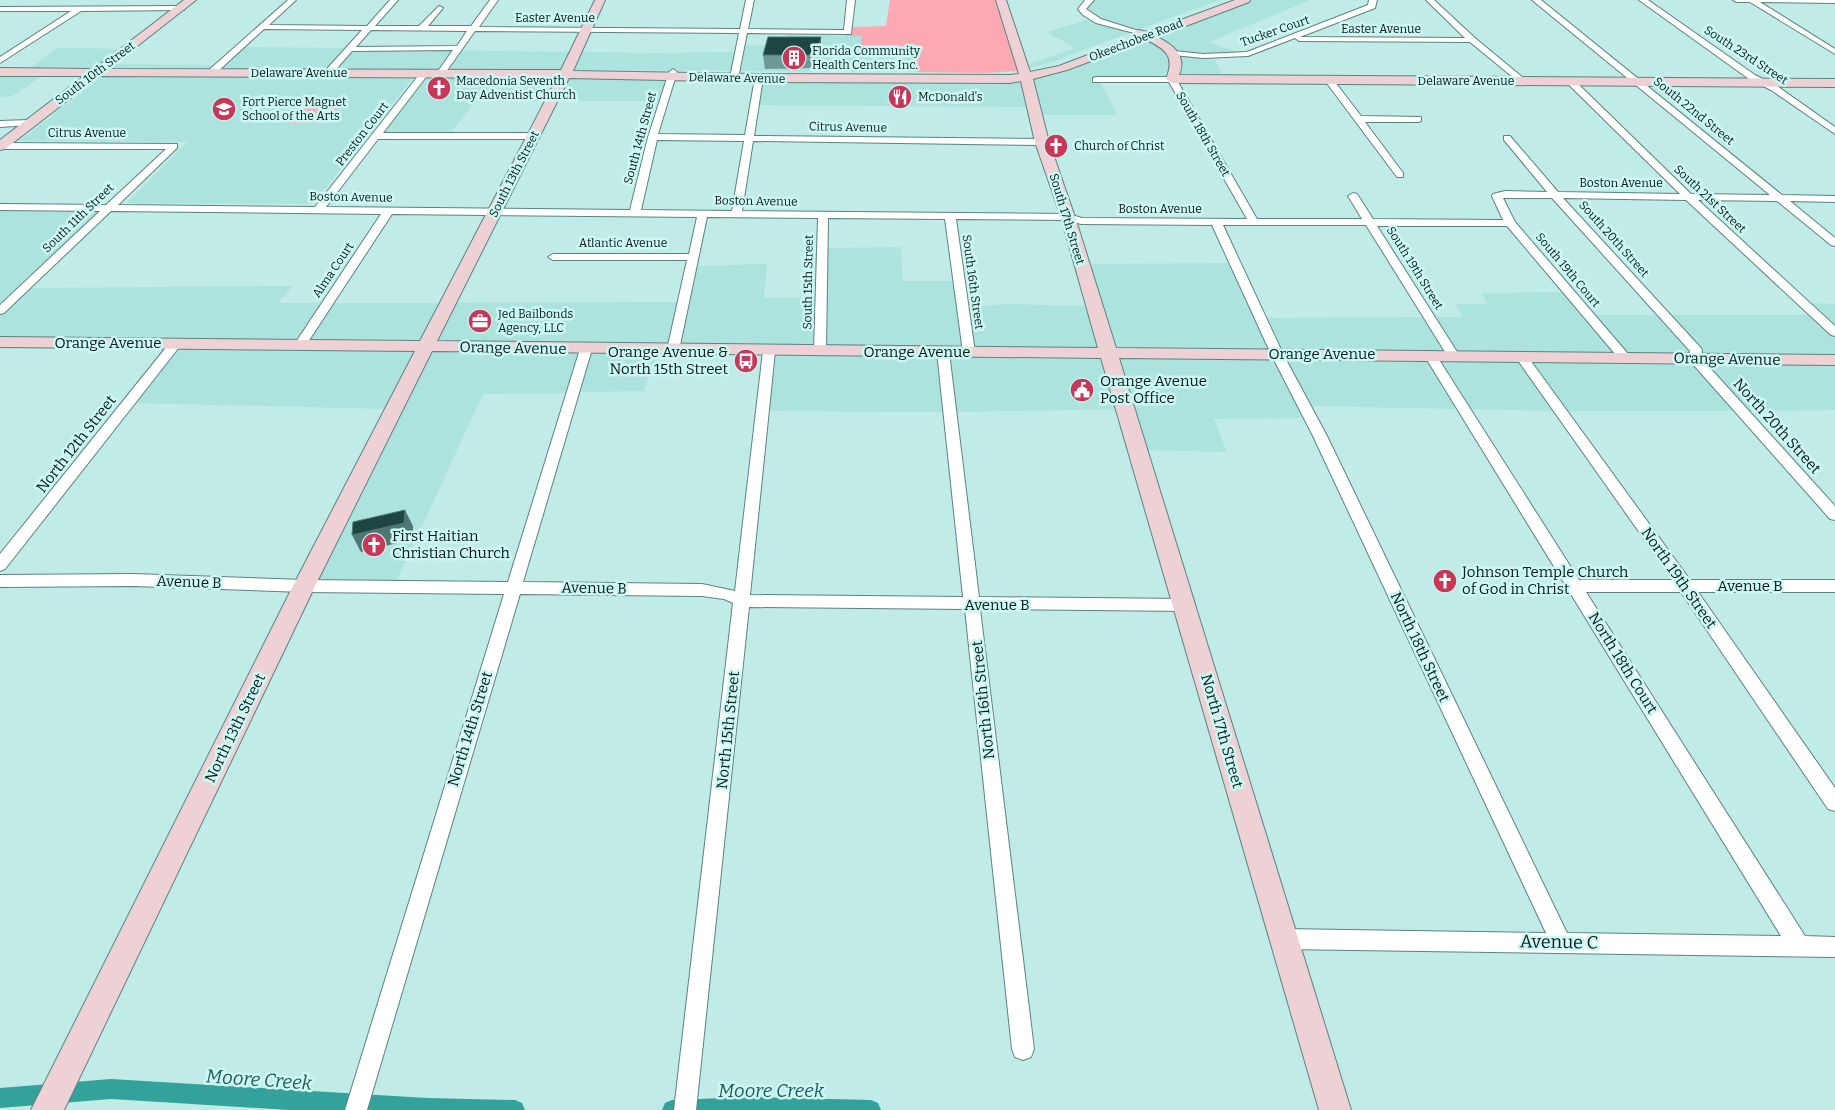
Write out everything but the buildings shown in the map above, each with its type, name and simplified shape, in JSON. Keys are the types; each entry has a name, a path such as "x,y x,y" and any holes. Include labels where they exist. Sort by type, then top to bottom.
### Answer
{"street":[{"path":"0,61 92,0"},
{"name":"South 10th Street","path":"0,146 191,0"},
{"path":"212,72 292,0"},
{"path":"328,73 394,0"},
{"path":"440,74 494,0"},
{"name":"South 13th Street","path":"424,346 533,136 600,0"},
{"path":"735,73 750,0"},
{"name":"Easter Avenue","path":"262,27 848,32 851,0"},
{"name":"South 17th Street","path":"1002,0 1025,74 1042,142 1068,217 1107,352"},
{"path":"1090,0 1084,4 1082,9 1084,14 1101,22 1142,34 1174,53"},
{"name":"Okeechobee Road","path":"1025,74 1063,68 1226,0"},
{"name":"Okeechobee Road","path":"1142,34 1245,0"},
{"name":"Tucker Court","path":"1174,53 1203,56 1248,54 1372,6 1373,0"},
{"path":"1430,0 1472,40 1523,81"},
{"name":"South 22nd Street","path":"1536,0 1835,243"},
{"name":"South 23rd Street","path":"1643,0 1835,131"},
{"path":"1737,0 1835,1"},
{"path":"1751,0 1835,52"},
{"path":"0,9 181,8"},
{"path":"421,29 439,8"},
{"name":"Easter Avenue","path":"1290,39 1472,40"},
{"path":"349,49 459,48"},
{"name":"South 18th Street","path":"1174,53 1177,65 1172,79 1254,222"},
{"name":"Delaware Avenue","path":"0,72 598,74 759,78 989,80 1025,74"},
{"name":"Delaware Avenue","path":"672,75 735,73 1025,74"},
{"name":"Preston Court","path":"318,210 425,74"},
{"name":"South 14th Street","path":"635,212 653,137 672,75"},
{"path":"737,213 759,78"},
{"name":"Delaware Avenue","path":"1096,80 1835,83"},
{"path":"1329,80 1400,174"},
{"name":"South 21st Street","path":"1570,81 1688,196 1835,332"},
{"path":"1358,120 1418,119"},
{"name":"Citrus Avenue","path":"0,124 29,123"},
{"path":"376,136 533,136"},
{"name":"Citrus Avenue","path":"653,137 1042,142"},
{"name":"South 20th Street","path":"1507,138 1555,195 1696,350 1695,358"},
{"name":"Citrus Avenue","path":"0,146 174,146"},
{"name":"South 11th Street","path":"0,311 174,146"},
{"name":"South 19th Street","path":"1353,196 1453,355"},
{"name":"Boston Avenue","path":"1497,196 1688,196 1835,199"},
{"name":"South 19th Court","path":"1497,196 1510,223 1624,358"},
{"name":"Boston Avenue","path":"0,207 1068,217 1081,221 1510,223"},
{"name":"Alma Court","path":"300,345 389,210"},
{"path":"673,350 703,213"},
{"name":"South 15th Street","path":"820,351 823,214"},
{"name":"South 16th Street","path":"950,216 969,352"},
{"path":"1216,222 1277,354"},
{"name":"Atlantic Avenue","path":"553,257 693,257"},
{"name":"Orange Avenue","path":"0,342 1835,360"},
{"name":"North 12th Street","path":"0,565 176,343"},
{"name":"North 13th Street","path":"52,1100 424,346"},
{"name":"North 14th Street","path":"359,1101 586,349"},
{"name":"North 15th Street","path":"686,1110 769,351"},
{"name":"North 16th Street","path":"943,352 1022,1049"},
{"name":"North 17th Street","path":"1107,352 1185,605 1332,1100"},
{"name":"North 18th Street","path":"1277,354 1320,436 1560,942"},
{"name":"North 18th Court","path":"1430,355 1799,946"},
{"name":"North 19th Street","path":"1522,356 1685,585 1835,802"},
{"name":"North 20th Street","path":"1695,358 1835,515"},
{"name":"Avenue B","path":"0,581 133,580 304,586 702,590 727,594 743,601 972,605 1185,605"},
{"name":"Avenue B","path":"1574,586 1835,586"},
{"name":"Avenue C","path":"1283,939 1835,947"}],"shaded area":[{"path":"890,0 998,0 1010,47 1018,68 1017,71 986,73 916,72 915,53 859,51 862,36 846,36 846,33 852,33 852,27 886,26"},
{"path":"1095,0 1220,0 1137,30 1097,18 1085,9"},
{"path":"1250,0 1310,0 1209,42 1239,53 1203,55 1176,52 1152,36"},
{"path":"1090,19 1132,32 1049,63 1027,69 1026,65 1075,48 1047,32"},
{"path":"788,35 862,36 859,51 915,53 916,72 740,71 746,45 785,46"},
{"path":"1147,38 1170,54 1169,77 1092,78 1093,81 1100,81 1117,115 1040,115 1031,79"},
{"path":"244,47 346,48 325,71 218,70"},
{"path":"57,48 118,49 94,70 26,71"},
{"path":"352,50 453,50 438,72 333,71"},
{"path":"461,50 572,52 562,72 446,72"},
{"path":"580,52 737,52 732,71 627,70 569,72"},
{"path":"1178,55 1214,58 1224,78 1177,77"},
{"path":"109,64 216,65 210,70 101,70"},
{"path":"0,74 44,75 12,96 0,97"},
{"path":"428,75 560,76 547,101 475,102 450,134 382,134"},
{"name":"Fort Pierce Magnet School of the Arts","path":"103,76 413,78 313,204 127,203 187,142 19,141"},
{"path":"567,76 667,79 660,101 555,101"},
{"path":"1023,79 1029,107 759,105 762,80"},
{"path":"303,107 339,107 325,122 288,123"},
{"path":"0,211 101,211 0,306"},
{"path":"901,247 903,281 954,281 963,348 826,347 827,248"},
{"path":"1230,263 1269,350 1112,348 1086,264"},
{"path":"767,264 764,298 816,297 814,347 679,346 696,266"},
{"path":"293,286 278,303 322,303 297,341 0,338 0,316 30,288"},
{"path":"1564,292 1615,354 1457,351 1435,317 1463,317 1455,304 1488,304 1481,293"},
{"path":"678,302 668,346 432,343 452,303"},
{"path":"333,303 441,303 421,343 308,341"},
{"path":"1810,303 1835,304 1835,327"},
{"path":"1011,304 1088,306 1100,348 974,348 968,306"},
{"path":"1594,315 1659,315 1690,349 1689,355 1627,354"},
{"path":"1670,315 1811,315 1835,337 1835,357 1703,355 1702,350"},
{"path":"1424,317 1445,351 1281,350 1266,318"},
{"path":"179,347 417,350 387,409 135,403"},
{"path":"428,350 580,352 567,393 483,394 397,580 315,580"},
{"path":"591,353 657,353 644,391 579,392"},
{"path":"774,355 937,355 944,412 769,411"},
{"path":"949,355 1103,356 1119,409 956,412"},
{"path":"1114,355 1273,357 1304,418 1214,419 1227,452 1144,450"},
{"path":"1284,357 1427,359 1458,409 1310,406"},
{"path":"1439,359 1518,360 1554,411 1470,409"},
{"path":"1530,360 1693,362 1736,411 1567,411"},
{"path":"1705,362 1835,364 1835,410 1748,411"}],"waterway":[{"name":"Moore Creek","path":"0,1098 111,1089 427,1108 515,1110"},
{"name":"Moore Creek","path":"672,1110 752,1107 871,1110"}],"place":[{"name":"Florida Community Health Centers Inc.","path":"794,58"},
{"name":"Macedonia Seventh Day Adventist Church","path":"439,88"},
{"name":"McDonald's","path":"900,97"},
{"name":"Fort Pierce Magnet School of the Arts","path":"224,109"},
{"name":"Church of Christ","path":"1056,146"},
{"name":"Jed Bailbonds Agency, LLC","path":"480,321"},
{"name":"Orange Avenue & North 15th Street","path":"746,361"},
{"name":"Orange Avenue Post Office","path":"1082,390"},
{"name":"First Haitian Christian Church","path":"374,545"},
{"name":"Johnson Temple Church of God in Christ","path":"1445,581"}]}
